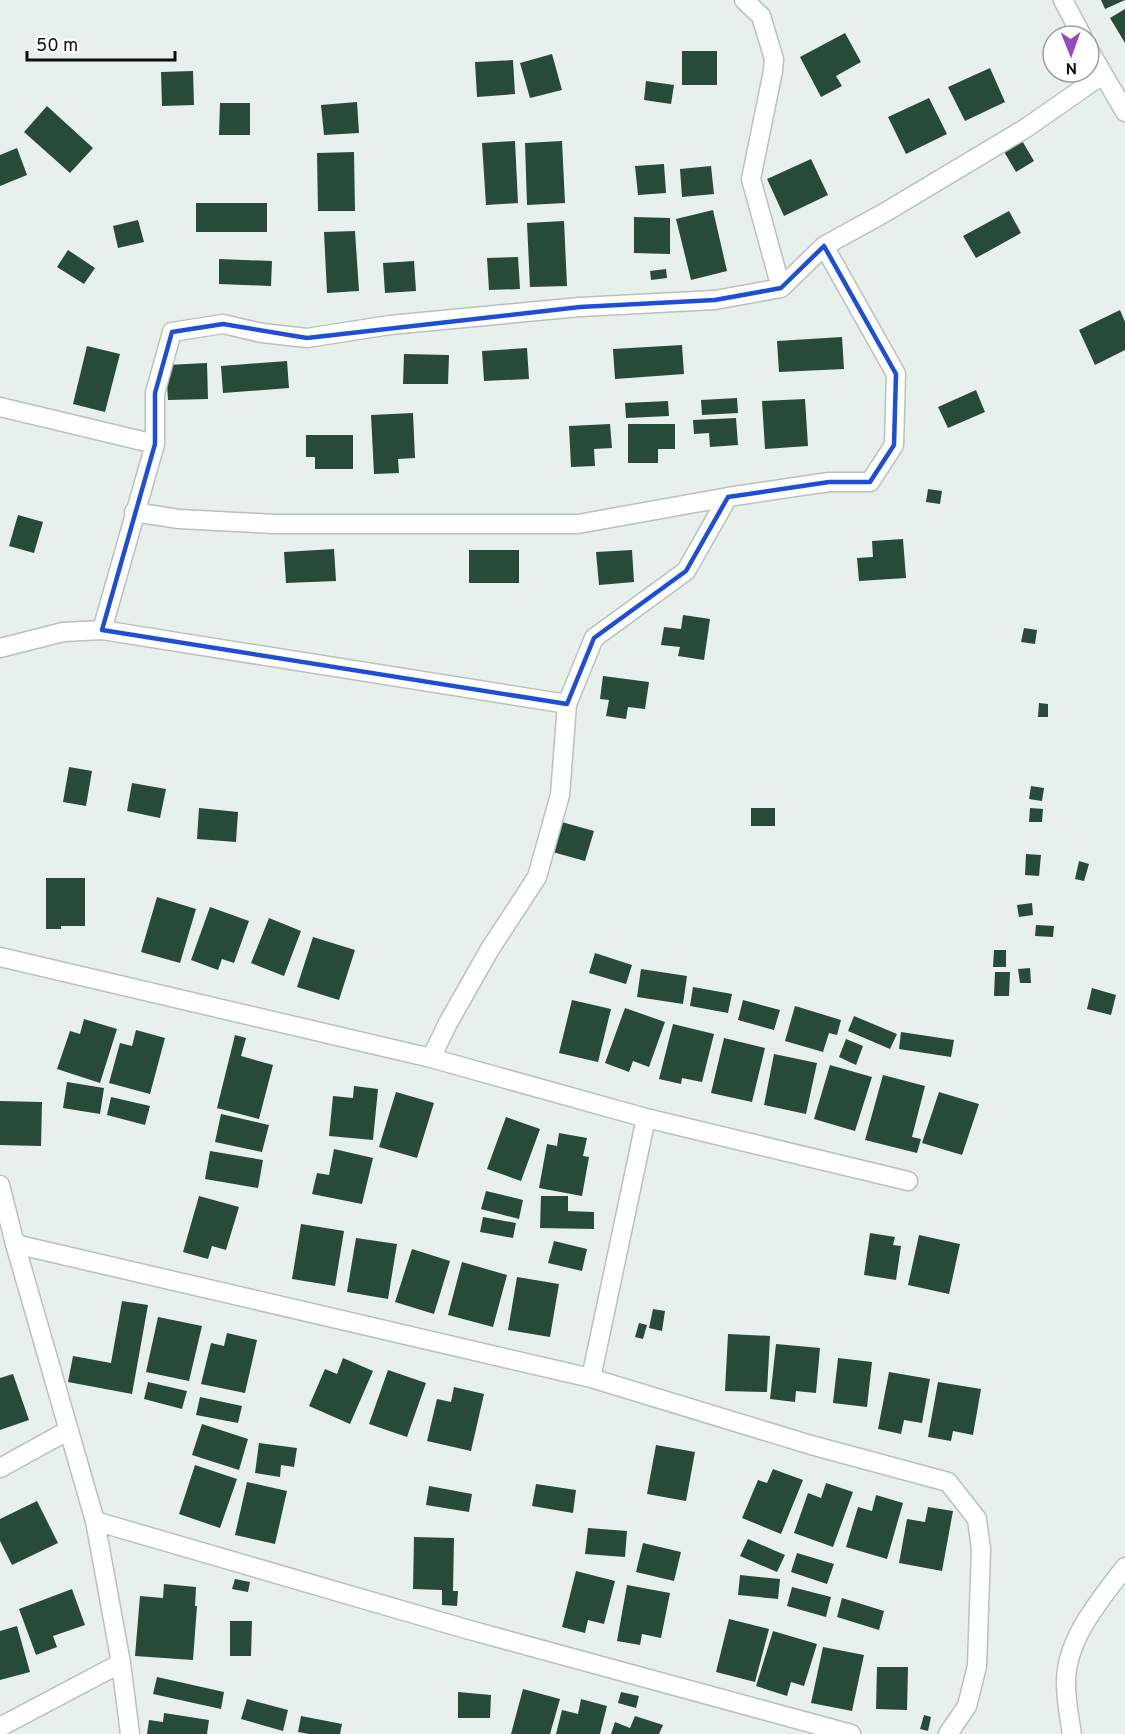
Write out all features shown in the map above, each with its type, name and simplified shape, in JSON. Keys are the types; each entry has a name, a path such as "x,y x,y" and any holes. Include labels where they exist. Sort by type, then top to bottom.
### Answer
{"street":[{"path":"744,0 760,16 774,59 751,179 781,288"},
{"path":"1063,0 1076,24"},
{"path":"102,630 155,444 155,393 172,332 222,324 262,333 307,338 390,325 580,307 715,300 781,288 824,246 1026,128 1102,75 1125,112"},
{"path":"134,512 180,519 276,524 578,524 728,497 829,482 870,482 894,445 896,374 824,246"},
{"path":"0,407 155,444"},
{"path":"431,1059 448,1023 490,949 537,877 560,795 567,704 594,638 686,571 728,497"},
{"path":"0,648 63,632 102,630 567,704"},
{"path":"0,957 431,1059 646,1118 908,1181"},
{"path":"591,1378 646,1118"},
{"path":"0,1185 9,1239 95,1521 121,1663 130,1734"},
{"path":"9,1239 591,1378 811,1445 948,1482 977,1519 981,1549 977,1666 974,1683 968,1706 948,1734"},
{"path":"0,1468 69,1430"},
{"path":"95,1521 466,1629 851,1734"},
{"path":"1072,1734 1066,1681 1071,1653 1084,1624 1125,1567"},
{"path":"0,1727 121,1663"}],"highlighted area":[{"path":"824,246 896,374 894,445 870,482 829,482 728,497 686,571 594,638 567,704 102,630 155,444 155,393 172,332 223,324 307,338 580,307 715,300 781,288"}],"building":[{"path":"1101,0 1125,0 1105,9"},
{"path":"1125,9 1125,43 1110,18"},
{"path":"845,33 861,62 836,76 842,86 821,97 800,57"},
{"path":"682,51 717,51 717,85 682,85"},
{"path":"552,54 562,90 530,98 520,63"},
{"path":"513,60 515,94 477,97 475,62"},
{"path":"990,68 1005,102 965,121 948,87"},
{"path":"193,71 194,105 162,106 161,72"},
{"path":"646,81 674,85 671,104 644,100"},
{"path":"929,98 947,134 906,154 888,117"},
{"path":"357,102 359,133 324,135 321,105"},
{"path":"220,103 250,103 250,135 219,135"},
{"path":"47,106 93,148 70,173 24,132"},
{"path":"1021,139 1034,161 1016,172 1003,150"},
{"path":"515,141 518,203 486,205 482,143"},
{"path":"562,141 565,203 527,205 525,143"},
{"path":"17,148 27,175 0,186 0,155"},
{"path":"354,152 355,211 318,211 317,153"},
{"path":"811,159 828,195 784,216 767,179"},
{"path":"664,164 666,193 638,195 635,166"},
{"path":"711,166 714,194 682,197 680,169"},
{"path":"196,203 267,203 267,232 196,232"},
{"path":"713,210 727,271 691,280 676,219"},
{"path":"1009,211 1021,233 976,258 963,236"},
{"path":"634,217 670,218 670,254 634,253"},
{"path":"138,220 144,242 118,248 113,226"},
{"path":"564,221 567,286 530,287 527,223"},
{"path":"355,231 359,291 327,293 324,232"},
{"path":"68,250 95,268 84,284 57,267"},
{"path":"518,257 520,289 489,290 487,258"},
{"path":"219,259 272,261 271,286 219,284"},
{"path":"414,261 416,291 385,293 383,263"},
{"path":"666,269 667,278 651,280 650,271"},
{"path":"1120,310 1125,322 1125,350 1095,365 1079,330"},
{"path":"842,337 844,369 779,372 777,341"},
{"path":"682,345 684,374 615,379 613,349"},
{"path":"87,346 120,354 105,412 73,404"},
{"path":"527,348 529,379 484,381 482,351"},
{"path":"404,354 449,355 448,384 403,384"},
{"path":"287,361 289,388 223,393 221,366"},
{"path":"207,363 208,399 168,400 166,365"},
{"path":"976,390 985,412 948,428 938,407"},
{"path":"737,398 738,413 702,415 701,400"},
{"path":"805,399 808,446 765,449 762,401"},
{"path":"668,401 669,416 626,418 625,403"},
{"path":"413,413 415,458 398,459 399,473 374,474 371,415"},
{"path":"736,418 738,445 710,447 709,433 694,434 693,420"},
{"path":"610,424 612,448 594,449 595,466 571,467 569,426"},
{"path":"628,424 675,424 675,449 658,449 658,463 628,463"},
{"path":"306,435 353,435 353,469 315,469 315,457 306,457"},
{"path":"928,489 942,491 940,504 926,502"},
{"path":"18,515 43,522 34,553 9,546"},
{"path":"903,539 906,578 859,581 857,558 873,557 872,541"},
{"path":"334,549 336,581 286,583 284,552"},
{"path":"469,550 519,550 519,583 469,583"},
{"path":"632,550 634,582 599,585 596,552"},
{"path":"683,615 710,619 704,660 678,656 680,647 661,645 664,627 681,629"},
{"path":"1024,628 1037,630 1035,644 1021,642"},
{"path":"603,676 649,682 645,709 628,707 626,719 606,716 609,700 600,699"},
{"path":"1039,703 1048,704 1048,717 1038,717"},
{"path":"69,767 92,771 86,806 63,802"},
{"path":"132,783 166,789 160,818 127,811"},
{"path":"1031,786 1044,788 1042,801 1029,799"},
{"path":"199,808 238,812 236,842 197,839"},
{"path":"751,808 775,808 775,826 751,826"},
{"path":"1030,808 1043,809 1042,822 1029,822"},
{"path":"558,821 594,831 585,861 549,851"},
{"path":"1026,854 1041,855 1039,876 1025,875"},
{"path":"1079,861 1089,864 1084,881 1075,879"},
{"path":"46,878 85,878 85,926 61,926 61,929 46,929"},
{"path":"157,897 196,909 180,963 141,952"},
{"path":"1032,903 1033,915 1019,917 1017,905"},
{"path":"210,907 249,921 234,963 222,959 218,970 191,960"},
{"path":"269,918 301,931 284,976 251,963"},
{"path":"1036,925 1054,926 1053,937 1035,936"},
{"path":"313,937 355,950 339,1000 297,987"},
{"path":"994,950 1006,950 1006,967 993,967"},
{"path":"595,953 632,965 626,984 589,973"},
{"path":"1030,968 1031,983 1020,983 1018,969"},
{"path":"641,969 687,976 683,1004 637,997"},
{"path":"995,972 1010,972 1009,996 994,996"},
{"path":"693,987 732,994 728,1013 690,1006"},
{"path":"1092,988 1116,995 1111,1015 1087,1009"},
{"path":"572,1000 611,1009 598,1062 559,1053"},
{"path":"743,1000 780,1010 774,1030 738,1020"},
{"path":"795,1006 841,1020 837,1035 829,1033 823,1052 785,1041"},
{"path":"625,1008 665,1022 649,1067 633,1061 629,1072 605,1063"},
{"path":"854,1016 897,1034 890,1049 848,1031"},
{"path":"84,1019 117,1029 100,1083 57,1069 70,1031 80,1034"},
{"path":"673,1024 714,1034 702,1082 682,1078 681,1084 659,1079"},
{"path":"136,1030 165,1038 150,1094 109,1083 120,1043 132,1046"},
{"path":"901,1032 954,1040 951,1057 899,1049"},
{"path":"235,1035 246,1038 241,1056 273,1065 259,1119 217,1108"},
{"path":"724,1038 765,1048 752,1102 711,1093"},
{"path":"846,1039 863,1046 856,1065 839,1057"},
{"path":"774,1054 817,1063 806,1114 764,1105"},
{"path":"830,1065 872,1077 855,1131 814,1119"},
{"path":"883,1075 925,1086 912,1137 921,1139 917,1153 865,1140"},
{"path":"67,1082 104,1088 100,1114 63,1108"},
{"path":"354,1086 378,1089 373,1140 329,1136 333,1096 353,1098"},
{"path":"396,1092 434,1103 417,1158 379,1147"},
{"path":"939,1092 979,1104 962,1155 922,1143"},
{"path":"111,1097 150,1106 145,1125 107,1115"},
{"path":"0,1101 42,1102 41,1146 0,1145"},
{"path":"221,1114 269,1125 262,1152 215,1142"},
{"path":"506,1117 540,1129 521,1181 487,1169"},
{"path":"559,1133 587,1138 583,1156 589,1157 582,1196 539,1188 547,1144 557,1146"},
{"path":"334,1149 373,1158 362,1204 312,1194 317,1173 329,1175"},
{"path":"210,1151 263,1160 258,1188 205,1179"},
{"path":"486,1191 523,1200 519,1219 481,1209"},
{"path":"199,1196 239,1207 226,1250 212,1246 208,1259 183,1252"},
{"path":"541,1196 568,1196 568,1211 594,1212 594,1229 540,1228"},
{"path":"483,1217 516,1223 513,1238 480,1232"},
{"path":"301,1224 344,1231 335,1286 292,1279"},
{"path":"870,1233 895,1237 893,1245 901,1246 896,1280 864,1275"},
{"path":"919,1235 960,1244 949,1294 908,1285"},
{"path":"356,1238 397,1244 388,1299 347,1292"},
{"path":"554,1241 587,1249 582,1271 548,1263"},
{"path":"412,1249 450,1261 434,1314 395,1302"},
{"path":"462,1262 507,1275 493,1327 448,1315"},
{"path":"517,1277 559,1284 550,1337 508,1330"},
{"path":"122,1301 148,1305 132,1394 68,1382 73,1356 111,1363"},
{"path":"653,1309 665,1311 662,1331 649,1328"},
{"path":"158,1317 202,1326 189,1381 146,1372"},
{"path":"639,1323 647,1325 643,1339 635,1337"},
{"path":"227,1333 257,1340 245,1393 201,1384 211,1343 224,1346"},
{"path":"728,1334 770,1336 767,1392 725,1391"},
{"path":"776,1344 820,1348 816,1393 796,1391 795,1402 770,1399"},
{"path":"343,1358 373,1371 350,1424 309,1406 325,1369 337,1374"},
{"path":"838,1358 872,1362 867,1407 833,1403"},
{"path":"388,1370 426,1383 407,1437 369,1424"},
{"path":"889,1372 930,1379 922,1423 904,1420 901,1434 878,1429"},
{"path":"13,1374 29,1420 0,1430 0,1378"},
{"path":"148,1382 187,1391 182,1409 144,1399"},
{"path":"938,1382 981,1389 973,1435 953,1431 951,1441 928,1437"},
{"path":"454,1387 484,1394 471,1451 427,1441 437,1399 451,1402"},
{"path":"200,1397 242,1406 238,1423 196,1415"},
{"path":"202,1424 248,1439 239,1470 192,1455"},
{"path":"259,1443 297,1448 294,1467 281,1465 280,1477 255,1473"},
{"path":"656,1445 695,1452 686,1501 647,1494"},
{"path":"195,1465 237,1479 220,1528 179,1514"},
{"path":"773,1469 803,1480 781,1534 742,1518 758,1480 767,1483"},
{"path":"247,1482 287,1491 275,1544 235,1535"},
{"path":"826,1483 853,1492 833,1547 794,1533 808,1493 821,1498"},
{"path":"536,1484 576,1490 573,1513 532,1506"},
{"path":"429,1486 472,1494 469,1512 426,1505"},
{"path":"876,1495 903,1503 887,1559 846,1547 858,1507 872,1511"},
{"path":"37,1501 58,1543 12,1565 0,1541 0,1519"},
{"path":"928,1507 953,1511 942,1571 899,1563 907,1519 925,1522"},
{"path":"588,1528 627,1531 625,1557 585,1554"},
{"path":"414,1537 454,1538 453,1591 458,1591 457,1606 442,1605 442,1590 413,1589"},
{"path":"748,1539 785,1555 777,1572 740,1556"},
{"path":"643,1543 681,1552 674,1581 636,1572"},
{"path":"797,1553 834,1564 827,1584 791,1572"},
{"path":"576,1571 615,1581 604,1624 588,1620 585,1633 562,1627"},
{"path":"740,1575 780,1579 778,1599 738,1595"},
{"path":"235,1579 250,1582 248,1592 232,1589"},
{"path":"164,1584 196,1587 193,1660 135,1656 140,1596 163,1598"},
{"path":"627,1585 670,1593 661,1638 642,1634 640,1645 617,1641"},
{"path":"792,1587 831,1597 826,1617 787,1606"},
{"path":"72,1589 85,1625 53,1636 57,1647 36,1655 19,1609"},
{"path":"842,1598 884,1611 879,1630 837,1617"},
{"path":"729,1619 769,1629 755,1682 716,1672"},
{"path":"230,1621 252,1621 251,1656 230,1656"},
{"path":"17,1626 30,1672 0,1680 0,1631"},
{"path":"773,1631 817,1644 804,1686 791,1682 787,1696 756,1686"},
{"path":"823,1647 864,1655 852,1711 811,1703"},
{"path":"877,1667 908,1667 907,1710 876,1709"},
{"path":"157,1677 224,1692 221,1709 153,1694"},
{"path":"523,1689 560,1699 550,1734 511,1734"},
{"path":"458,1692 491,1695 490,1718 458,1718"},
{"path":"621,1692 639,1696 636,1708 618,1703"},
{"path":"247,1699 288,1710 283,1731 241,1719"},
{"path":"581,1699 607,1706 600,1734 556,1734 562,1710 578,1714"},
{"path":"164,1713 209,1720 207,1734 147,1734 149,1720 163,1722"},
{"path":"924,1715 931,1717 928,1731 920,1729"},
{"path":"301,1716 342,1724 340,1734 298,1732"},
{"path":"635,1716 663,1725 659,1734 611,1734 615,1722 630,1728"}]}
